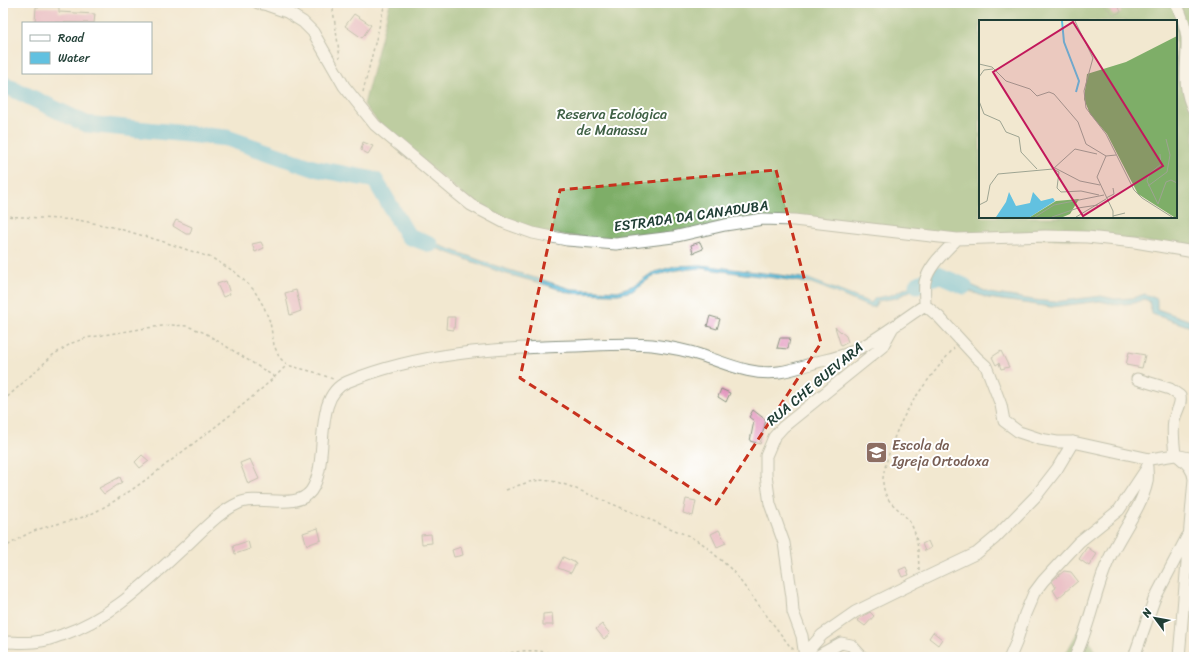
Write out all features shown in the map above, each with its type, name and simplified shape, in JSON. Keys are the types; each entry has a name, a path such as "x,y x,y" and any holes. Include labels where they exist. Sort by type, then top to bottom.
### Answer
{"street":[{"name":"ESTRADA DA CANADUBA","path":"258,3 287,12 303,22 313,32 344,86 375,125 470,205 505,223 533,233 567,240 616,244 673,237 762,220 794,220 957,239 1045,236 1087,237 1135,242 1194,252"},
{"path":"1176,3 1182,18 1187,38 1186,86 1194,112"},
{"path":"957,239 933,266 926,283 925,305 986,366 1001,405 1004,422 1019,432 1040,439 1057,442 1073,442 1148,463 1176,455 1194,459"},
{"path":"3,642 24,643 43,641 79,629 100,618 135,593 223,512 241,502 258,500 273,502 294,500 309,494 320,470 322,442 329,401 334,392 342,384 389,367 424,358 475,351 586,345 652,345 698,354 745,370 776,373 840,357 860,348 925,305"},
{"name":"RUA CHE GUEVARA","path":"809,656 793,612 784,543 770,504 766,475 766,456 774,437 783,427 882,347 895,325"},
{"path":"1138,379 1170,389 1180,396 1181,401 1174,420 1173,429 1176,455 1189,466 1193,475 1179,657"},
{"path":"809,656 822,635 855,612 911,580 977,553 995,538 1036,496 1057,469 1073,442"},
{"path":"1010,657 1034,593 1079,542 1119,510 1148,463"},
{"path":"1075,657 1090,621 1109,559 1141,500 1147,481 1148,463"},
{"path":"1134,657 1154,600 1189,533"},
{"path":"809,656 841,643 851,645 862,657"}],"path":[{"path":"332,3 341,62"},
{"path":"360,106 385,3"},
{"path":"3,216 78,220 113,227 212,258 235,272 254,290 264,307 270,322 274,345 279,357 287,365 314,372 342,384"},
{"path":"3,401 53,355 72,343 86,338 171,325 195,328 274,377"},
{"path":"911,580 919,576 918,548 914,527 904,515 891,504 886,494 882,478 892,442 901,420 927,380 961,340"},
{"path":"3,549 30,532 45,527 70,522 90,515 136,487 255,395 287,365"},
{"path":"506,490 528,482 553,480 689,536 707,547 732,570 792,649 809,656"},
{"path":"487,657 526,651 543,651 558,657"}],"highlighted area":[{"path":"776,170 821,343 716,504 520,378 560,190"}],"green space":[{"name":"Reserva Ecológica de Manassu","path":"390,3 1194,3 1194,250 1137,240 955,237 797,217 613,241 533,231 472,203 378,122 364,105"},
{"path":"1081,626 1098,657 1064,657"}],"water":[{"path":"409,234 493,265 571,289 618,291 635,285 652,273 675,266 701,265 809,279 871,303 875,298 891,295 941,272 936,278 896,298 878,301 874,307 869,307 811,283 701,268 676,270 653,276 632,291 618,294 570,293 503,273 406,237"},
{"path":"945,274 990,293 1054,302 1101,296 1115,299 1132,298 1145,294 1157,299 1157,309 1194,322 1194,328 1152,314 1149,301 1144,299 1135,303 1117,305 1100,301 1051,307 988,298 942,281"}],"building":[{"path":"1101,3 1117,3 1121,12 1114,15"},
{"path":"36,7 59,7 59,12 95,14 94,22 35,22"},
{"path":"354,14 371,25 362,38 345,26"},
{"path":"363,142 373,146 368,154 361,150"},
{"path":"176,220 192,227 190,234 186,234 173,226"},
{"path":"261,242 264,248 255,252 252,244"},
{"path":"700,242 703,249 693,253 691,245"},
{"path":"226,281 230,294 223,297 217,284"},
{"path":"296,290 301,311 290,315 285,293"},
{"path":"710,316 720,319 717,329 707,326"},
{"path":"447,317 455,317 454,330 446,329"},
{"path":"835,327 846,336 848,342 841,346"},
{"path":"780,338 790,338 788,349 777,348"},
{"path":"1001,351 1009,367 1001,369 999,363 996,365 992,357"},
{"path":"1129,352 1145,355 1142,368 1126,365"},
{"path":"721,389 730,393 726,402 718,397"},
{"path":"753,410 766,420 760,444 750,441 754,421 749,417"},
{"path":"142,455 149,461 140,468 135,462"},
{"path":"250,459 259,479 248,484 240,463"},
{"path":"120,477 122,482 104,494 99,488"},
{"path":"686,499 696,501 693,516 683,513"},
{"path":"318,528 321,540 307,545 303,533"},
{"path":"719,530 726,543 717,547 711,534"},
{"path":"431,534 432,543 422,544 421,535"},
{"path":"248,541 250,549 235,554 233,546"},
{"path":"928,541 931,548 925,551 922,544"},
{"path":"461,547 463,555 454,557 452,550"},
{"path":"1087,547 1097,554 1089,566 1079,559"},
{"path":"563,557 576,563 571,573 558,568"},
{"path":"906,567 909,575 902,577 899,570"},
{"path":"1064,571 1071,572 1078,581 1058,598 1053,590 1056,588 1052,581"},
{"path":"870,612 874,616 865,626 857,620"},
{"path":"552,613 553,625 543,625 543,614"},
{"path":"602,624 610,634 604,639 596,629"},
{"path":"933,632 942,639 938,645 929,638"}],"waterway":[{"path":"3,84 86,124 227,138 313,168 375,180 408,236 430,244"},
{"path":"917,285 938,275 964,286"}],"place":[{"name":"Escola da Igreja Ortodoxa","path":"876,453"}]}
